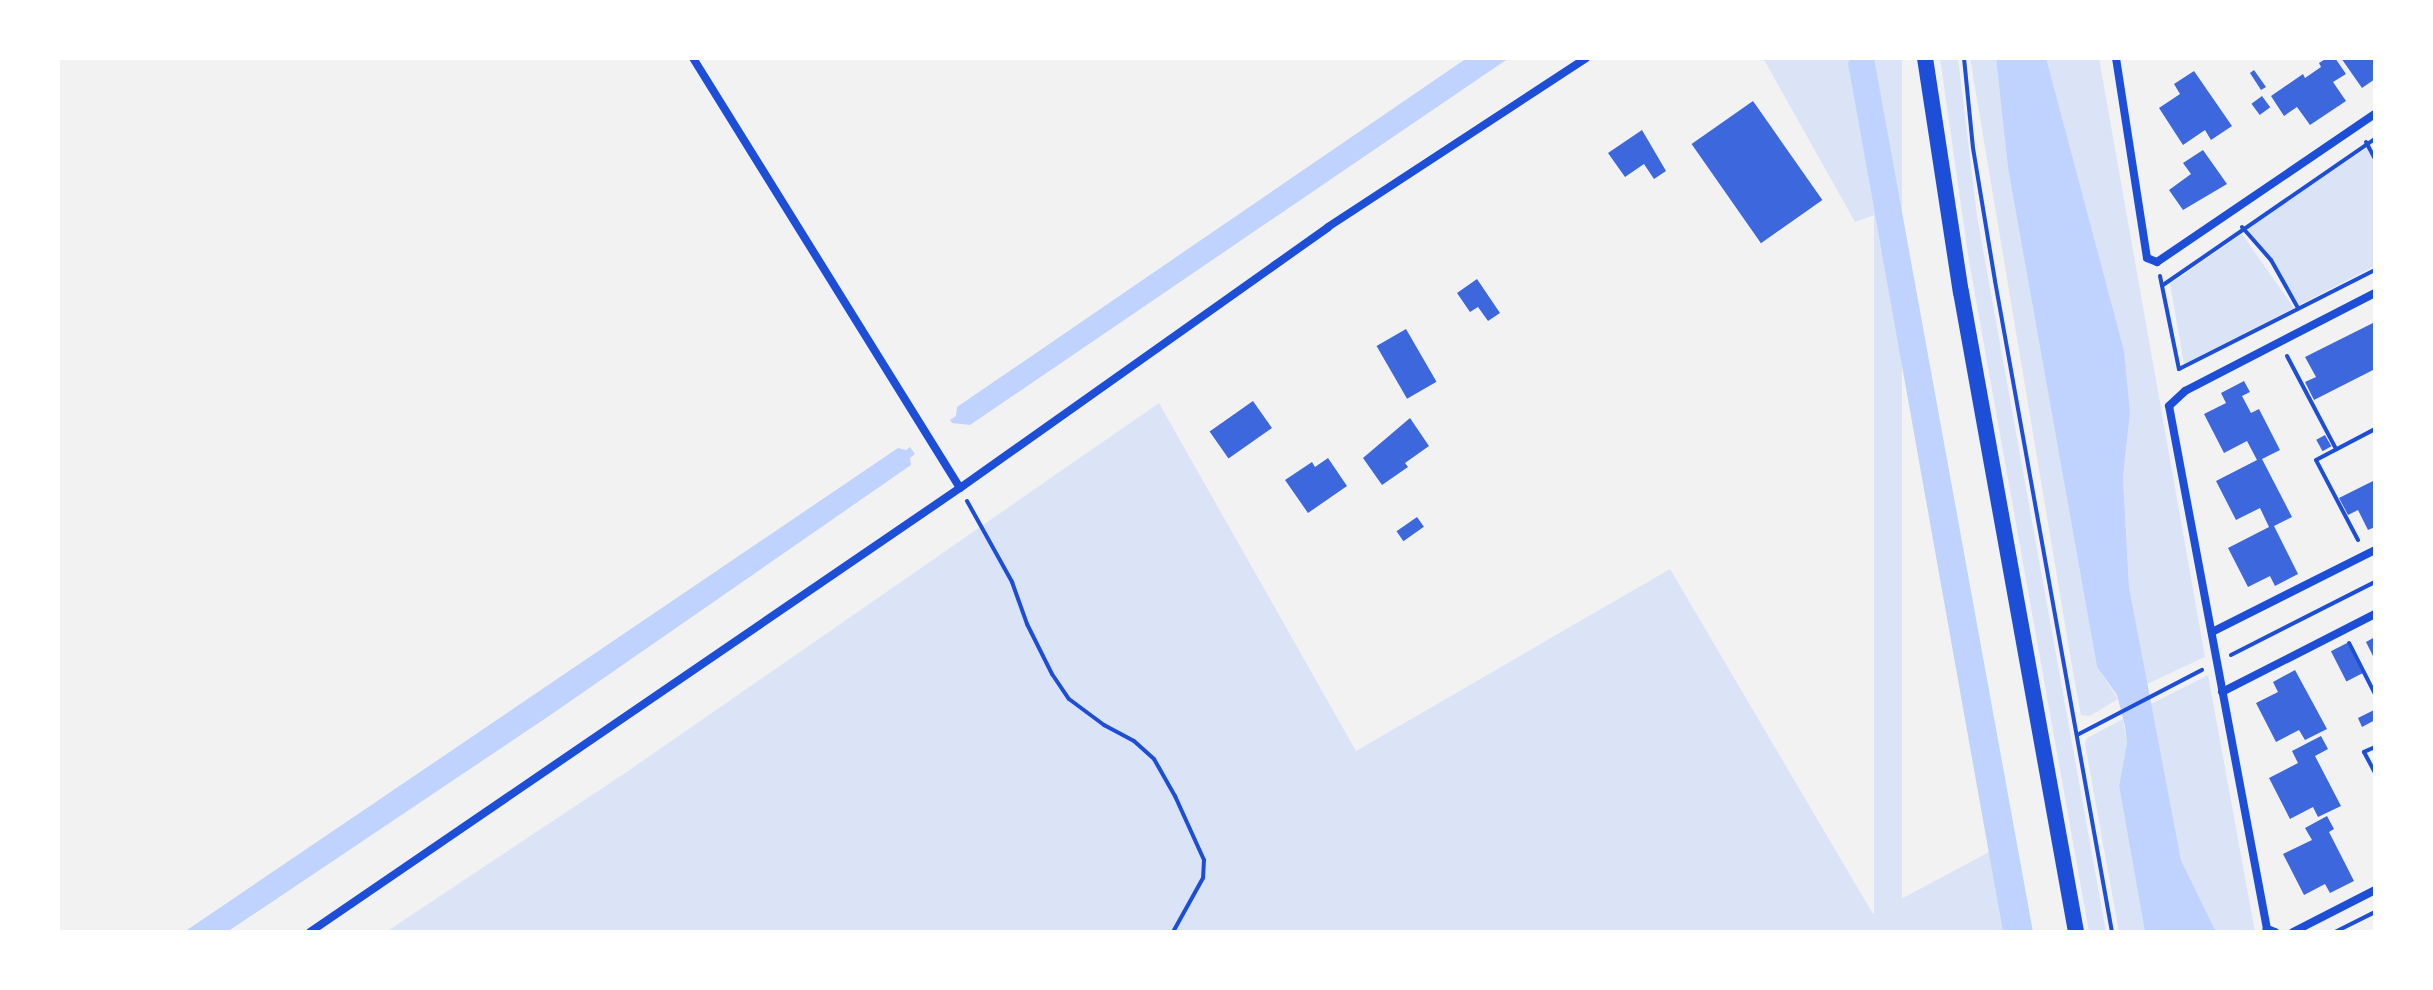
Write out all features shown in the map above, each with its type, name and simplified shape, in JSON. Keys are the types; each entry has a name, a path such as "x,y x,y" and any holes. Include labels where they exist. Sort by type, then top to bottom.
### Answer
{"main road":[{"path":"1925,58 1961,292 2076,932"}],"street":[{"path":"693,58 960,488"},
{"path":"310,932 960,488 1328,227 1586,58"},
{"path":"2116,58 2147,258 2157,262 2375,114"},
{"path":"2275,932 2267,929 2169,406 2185,391 2375,293"},
{"path":"2212,632 2375,550"},
{"path":"2222,692 2375,614"},
{"path":"2293,932 2375,890"}],"path":[{"path":"1964,58 1973,148 1995,281 2112,932"},
{"path":"2163,285 2375,139"},
{"path":"2232,211 2271,260 2310,326"},
{"path":"2157,262 2185,391"},
{"path":"2179,369 2375,270"},
{"path":"2280,341 2336,449"},
{"path":"2365,555 2316,460 2375,429"},
{"path":"960,488 1012,582 1027,624 1052,674 1069,699 1104,725 1134,741 1154,759 1175,796 1204,860 1203,878 1173,932"},
{"path":"2077,735 2375,582"},
{"path":"2343,630 2375,694"},
{"path":"2375,747 2364,752 2375,773"},
{"path":"2335,932 2375,912"}],"shaded area":[{"path":"1763,58 1851,58 1849,63 1875,215 1855,222"},
{"path":"1874,58 1902,58 1902,932 1874,932"},
{"path":"1940,58 1958,58 1977,216 2106,932 2089,932 1969,261"},
{"path":"1970,58 1996,58 2008,168 2097,667 2118,699 2090,716 2081,715 2073,672"},
{"path":"2046,58 2099,58 2205,657 2147,684 2129,587 2123,477 2130,413"},
{"path":"2367,148 2375,164 2375,266 2299,305 2247,228"},
{"path":"2242,234 2294,308 2184,364 2170,284"},
{"path":"1159,403 1356,751 1670,569 1873,914 1989,852 2003,932 386,932 628,771"},
{"path":"2208,675 2255,932 2216,932 2181,860 2151,704"},
{"path":"2123,719 2127,743 2119,786 2145,932 2119,932 2085,744 2087,738"}],"water":[{"path":"1467,58 1509,58 970,425 952,423 950,420 956,416 957,407"},
{"path":"1851,58 1874,58 2033,932 2003,932 1848,63"},
{"path":"1996,58 2046,58 2124,351 2130,413 2123,477 2129,587 2181,860 2216,932 2145,932 2119,786 2127,743 2125,726 2117,695 2097,667 2008,168"},
{"path":"910,447 915,454 910,458 911,465 549,716 227,932 184,932 898,448 906,450"}],"building":[{"path":"2335,58 2346,74 2333,82 2346,101 2310,125 2297,107 2284,116 2271,96 2303,74 2305,78 2321,67 2319,63"},
{"path":"2341,58 2375,58 2375,79 2362,88"},
{"path":"2254,70 2266,87 2261,90 2250,73"},
{"path":"2194,71 2232,126 2211,140 2205,130 2183,145 2159,108 2180,94 2174,84"},
{"path":"2262,96 2270,107 2260,115 2251,104"},
{"path":"1753,101 1822,200 1761,243 1692,144"},
{"path":"1642,130 1666,171 1654,179 1644,164 1625,177 1608,153"},
{"path":"2203,150 2227,184 2183,210 2169,190 2191,174 2183,163"},
{"path":"1477,279 1500,313 1488,321 1478,307 1470,312 1457,293"},
{"path":"2375,322 2375,369 2314,400 2305,382 2316,377 2305,357"},
{"path":"1406,329 1436,382 1407,399 1377,346"},
{"path":"2244,381 2250,392 2242,396 2251,413 2259,409 2280,450 2262,459 2292,517 2274,526 2298,574 2275,586 2270,576 2248,587 2228,548 2269,527 2260,508 2236,520 2216,481 2257,460 2247,441 2224,453 2204,414 2226,403 2221,393"},
{"path":"1253,401 1272,428 1229,458 1210,431"},
{"path":"1410,418 1429,446 1405,463 1408,467 1382,485 1363,458"},
{"path":"2325,435 2331,446 2323,451 2316,440"},
{"path":"1328,458 1347,486 1308,513 1285,480 1312,462 1315,467"},
{"path":"2375,480 2375,527 2368,530 2358,510 2348,515 2339,498"},
{"path":"1417,517 1424,527 1403,541 1397,531"},
{"path":"2375,637 2375,660 2366,642"},
{"path":"2347,643 2362,673 2346,681 2331,651"},
{"path":"2295,670 2327,729 2305,740 2299,730 2276,742 2256,703 2278,692 2273,682"},
{"path":"2374,710 2375,720 2362,727 2358,718"},
{"path":"2321,736 2328,749 2315,756 2341,806 2318,817 2313,807 2290,819 2269,778 2298,763 2292,751"},
{"path":"2327,816 2334,829 2329,832 2354,881 2330,893 2325,884 2304,895 2283,854 2312,840 2305,828"}]}
